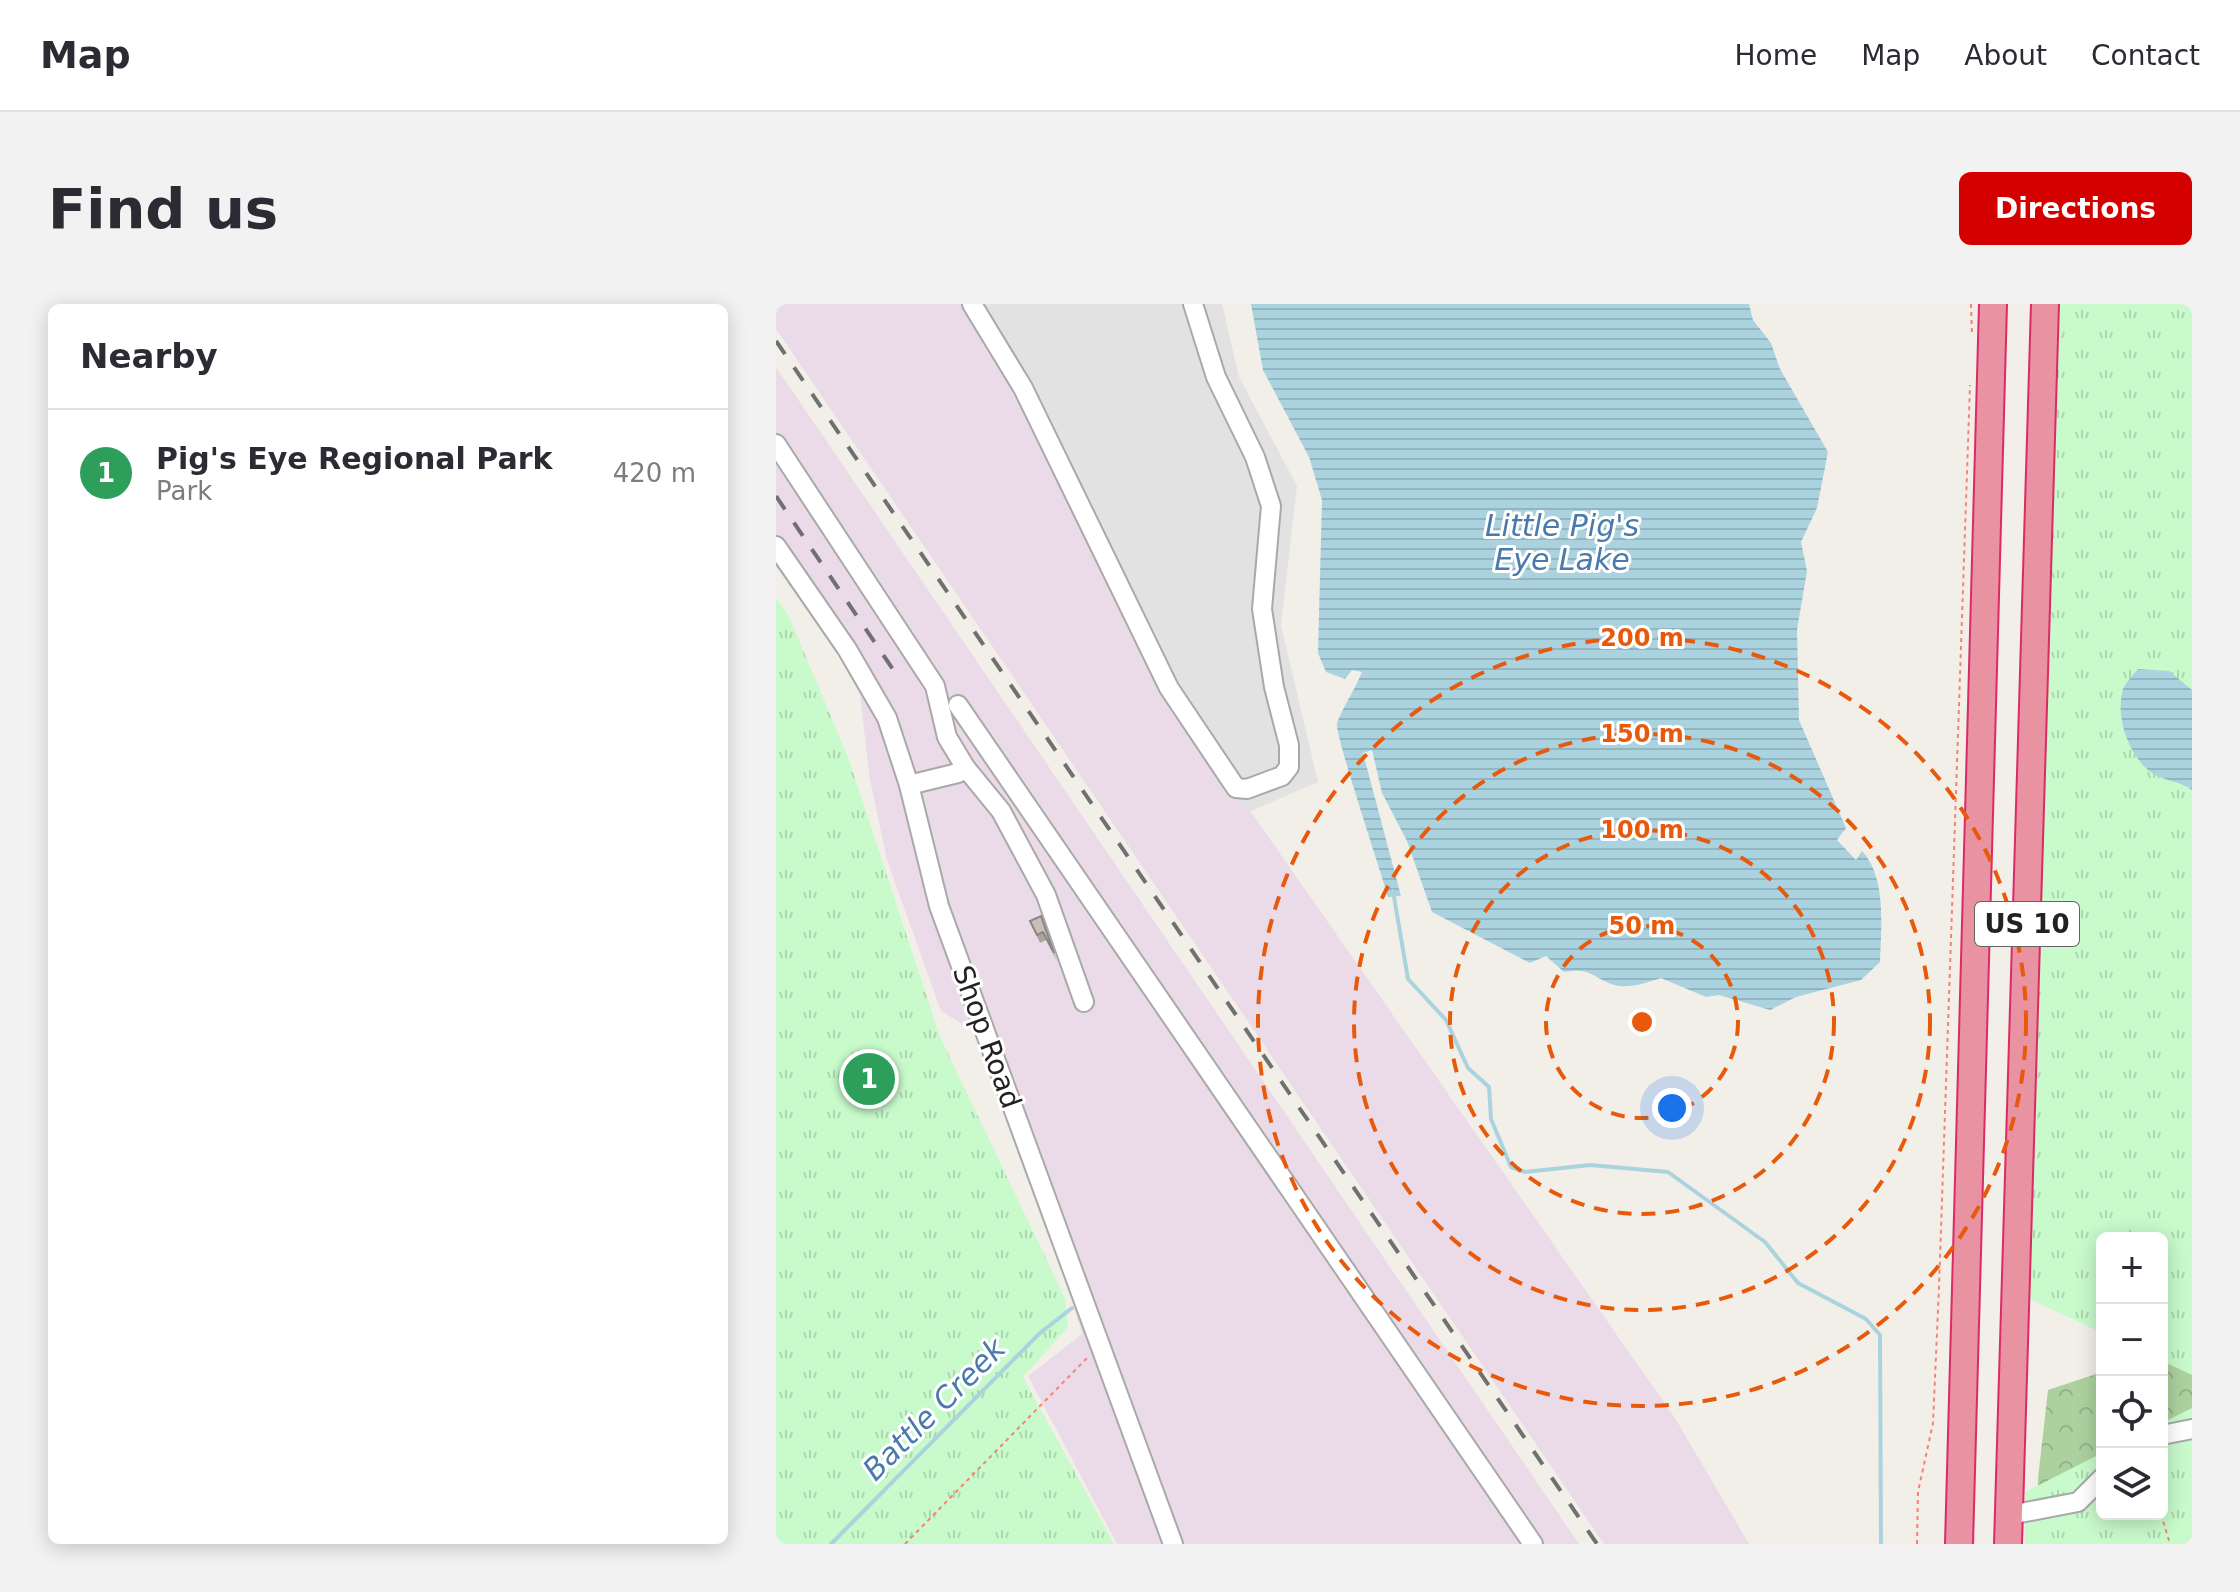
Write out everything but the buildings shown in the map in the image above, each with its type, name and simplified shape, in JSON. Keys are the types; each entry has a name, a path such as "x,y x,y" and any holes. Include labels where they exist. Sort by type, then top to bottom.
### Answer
{"highway":[{"name":"US 10","path":"1959,1544 1993,304"},
{"name":"US 10","path":"2008,1544 2045,304"}],"street":[{"path":"972,304 1023,388 1169,688 1236,788 1247,789 1282,776 1290,760 1268,657 1262,609 1271,506 1255,457 1216,377 1193,304"},
{"path":"776,444 935,686 941,726 965,767 1001,811 1031,862 1062,932 1084,1002"},
{"name":"Shop Road","path":"776,546 869,683 887,718 909,785 939,906 1173,1544"},
{"path":"958,705 1533,1544"},
{"path":"909,785 958,773 965,767"},
{"path":"2168,1434 2192,1429"},
{"path":"2010,1515 2078,1502 2096,1484"}],"path":[{"path":"1971,304 1972,343"},
{"path":"1917,1544 1918,1492 1933,1423 1970,385"},
{"path":"905,1544 1098,1346"},
{"path":"2163,1520 2170,1544"}],"shaded area":[{"path":"776,304 964,304 1010,376 1155,675 1675,1418 1749,1544 1604,1544 776,329"},
{"path":"964,304 1222,304 1239,377 1297,486 1281,625 1318,782 1249,812 1155,675 1010,376"},
{"path":"776,367 1579,1544 1117,1544 1028,1376 1082,1334 1062,1268 979,1035 941,1011 887,860 870,780 860,695 835,645 776,566"}],"green space":[{"path":"2046,304 2192,304 2192,1375 2168,1364 2168,1232 2096,1232 2096,1330 2011,1290"},
{"path":"776,598 788,614 849,760 940,1037 1065,1298 1068,1327 1023,1377 1114,1544 776,1544"},
{"path":"2192,1344 2192,1544 2037,1544 2038,1478 2048,1390 2096,1374 2096,1520 2168,1520 2168,1354"},
{"path":"2192,1408 2192,1544 2025,1544 2025,1492 2096,1456 2096,1520 2168,1520 2168,1420"}],"water":[{"name":"Little Pig's Eye Lake","path":"1251,304 1749,304 1753,320 1771,343 1780,369 1828,452 1817,508 1801,542 1807,571 1797,630 1799,720 1846,828 1837,840 1856,860 1862,851 1876,875 1881,904 1880,962 1861,980 1796,997 1770,1010 1719,995 1706,997 1661,978 1636,985 1617,986 1584,972 1564,972 1546,956 1530,963 1432,912 1407,841 1382,793 1372,750 1363,753 1401,896 1388,897 1338,732 1337,723 1362,672 1352,670 1345,679 1326,672 1318,653 1322,500 1309,457 1263,370"},
{"path":"2138,669 2169,671 2192,690 2192,790 2152,773 2130,746 2122,723 2121,700 2124,686"}],"waterway":[{"name":"Battle Creek","path":"1393,891 1408,979 1446,1020 1468,1068 1489,1087 1491,1119 1511,1167 1525,1172 1590,1165 1668,1172 1765,1242 1798,1283 1866,1319 1880,1335 1881,1544"},
{"name":"Battle Creek","path":"831,1544 1040,1333 1072,1308"}],"railway":[{"path":"776,341 1597,1544"},
{"path":"776,496 894,671"}],"place":[{"name":"Pig's Eye Regional Park","path":"869,1079"}]}
